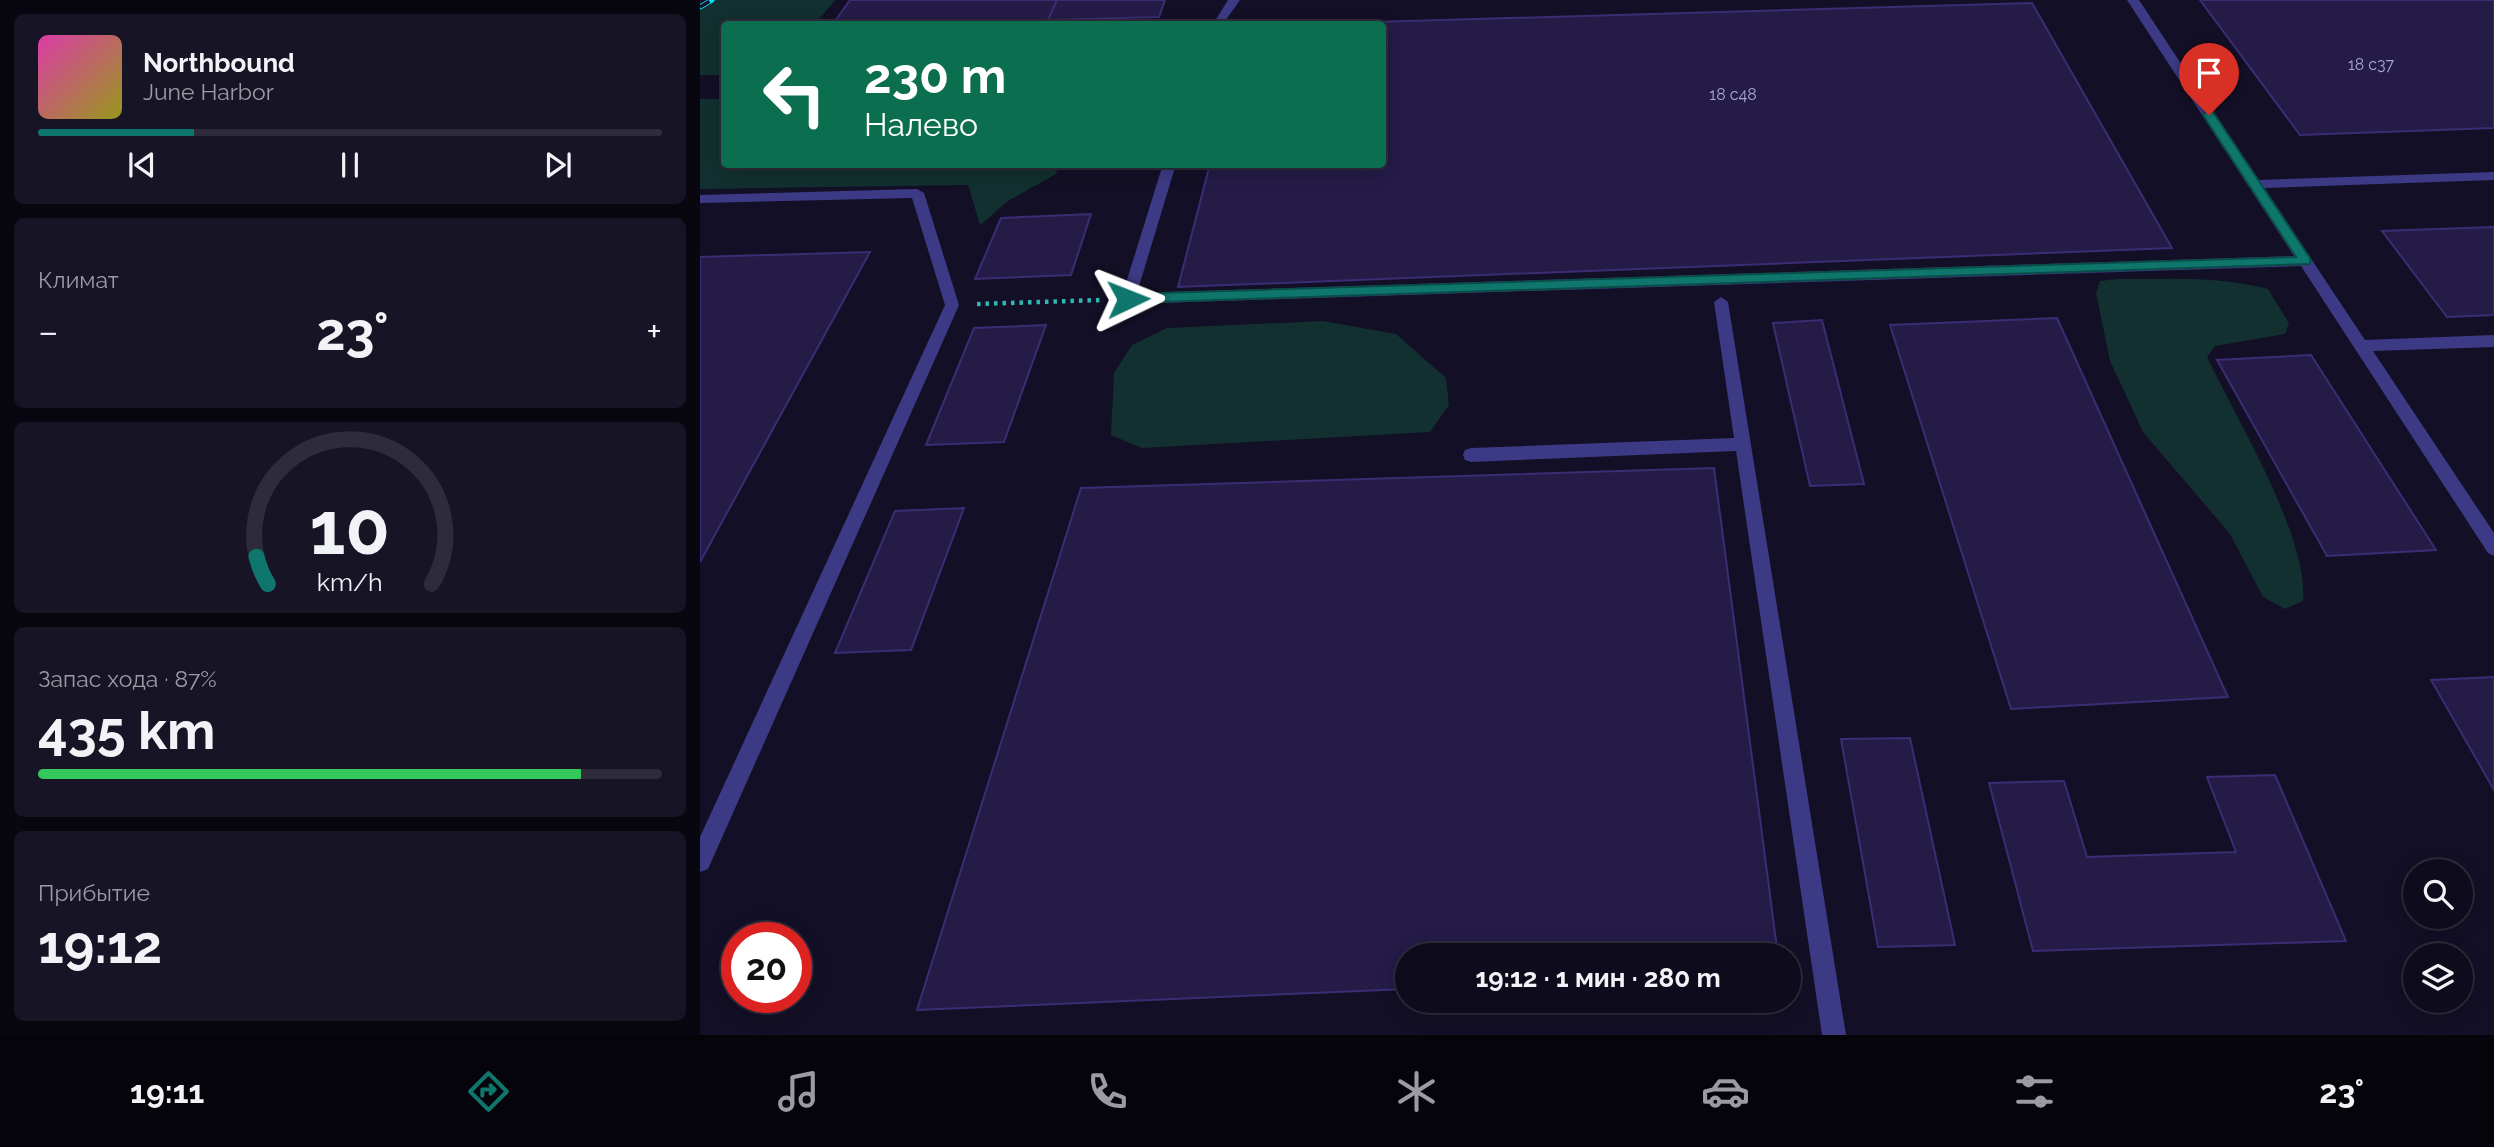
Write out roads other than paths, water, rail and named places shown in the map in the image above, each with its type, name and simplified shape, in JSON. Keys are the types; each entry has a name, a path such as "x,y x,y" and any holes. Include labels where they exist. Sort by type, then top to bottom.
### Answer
{"lane":[{"path":"1219,21 1234,0"},
{"path":"2133,0 2494,548"},
{"path":"1169,168 1128,299 2305,261"},
{"path":"2254,184 2494,176"},
{"path":"700,199 917,193 952,305 700,861"},
{"path":"1721,302 1834,1035"},
{"path":"2361,346 2494,341"},
{"path":"1471,455 1743,444"}],"railway":[{"path":"700,7 712,0"}]}
